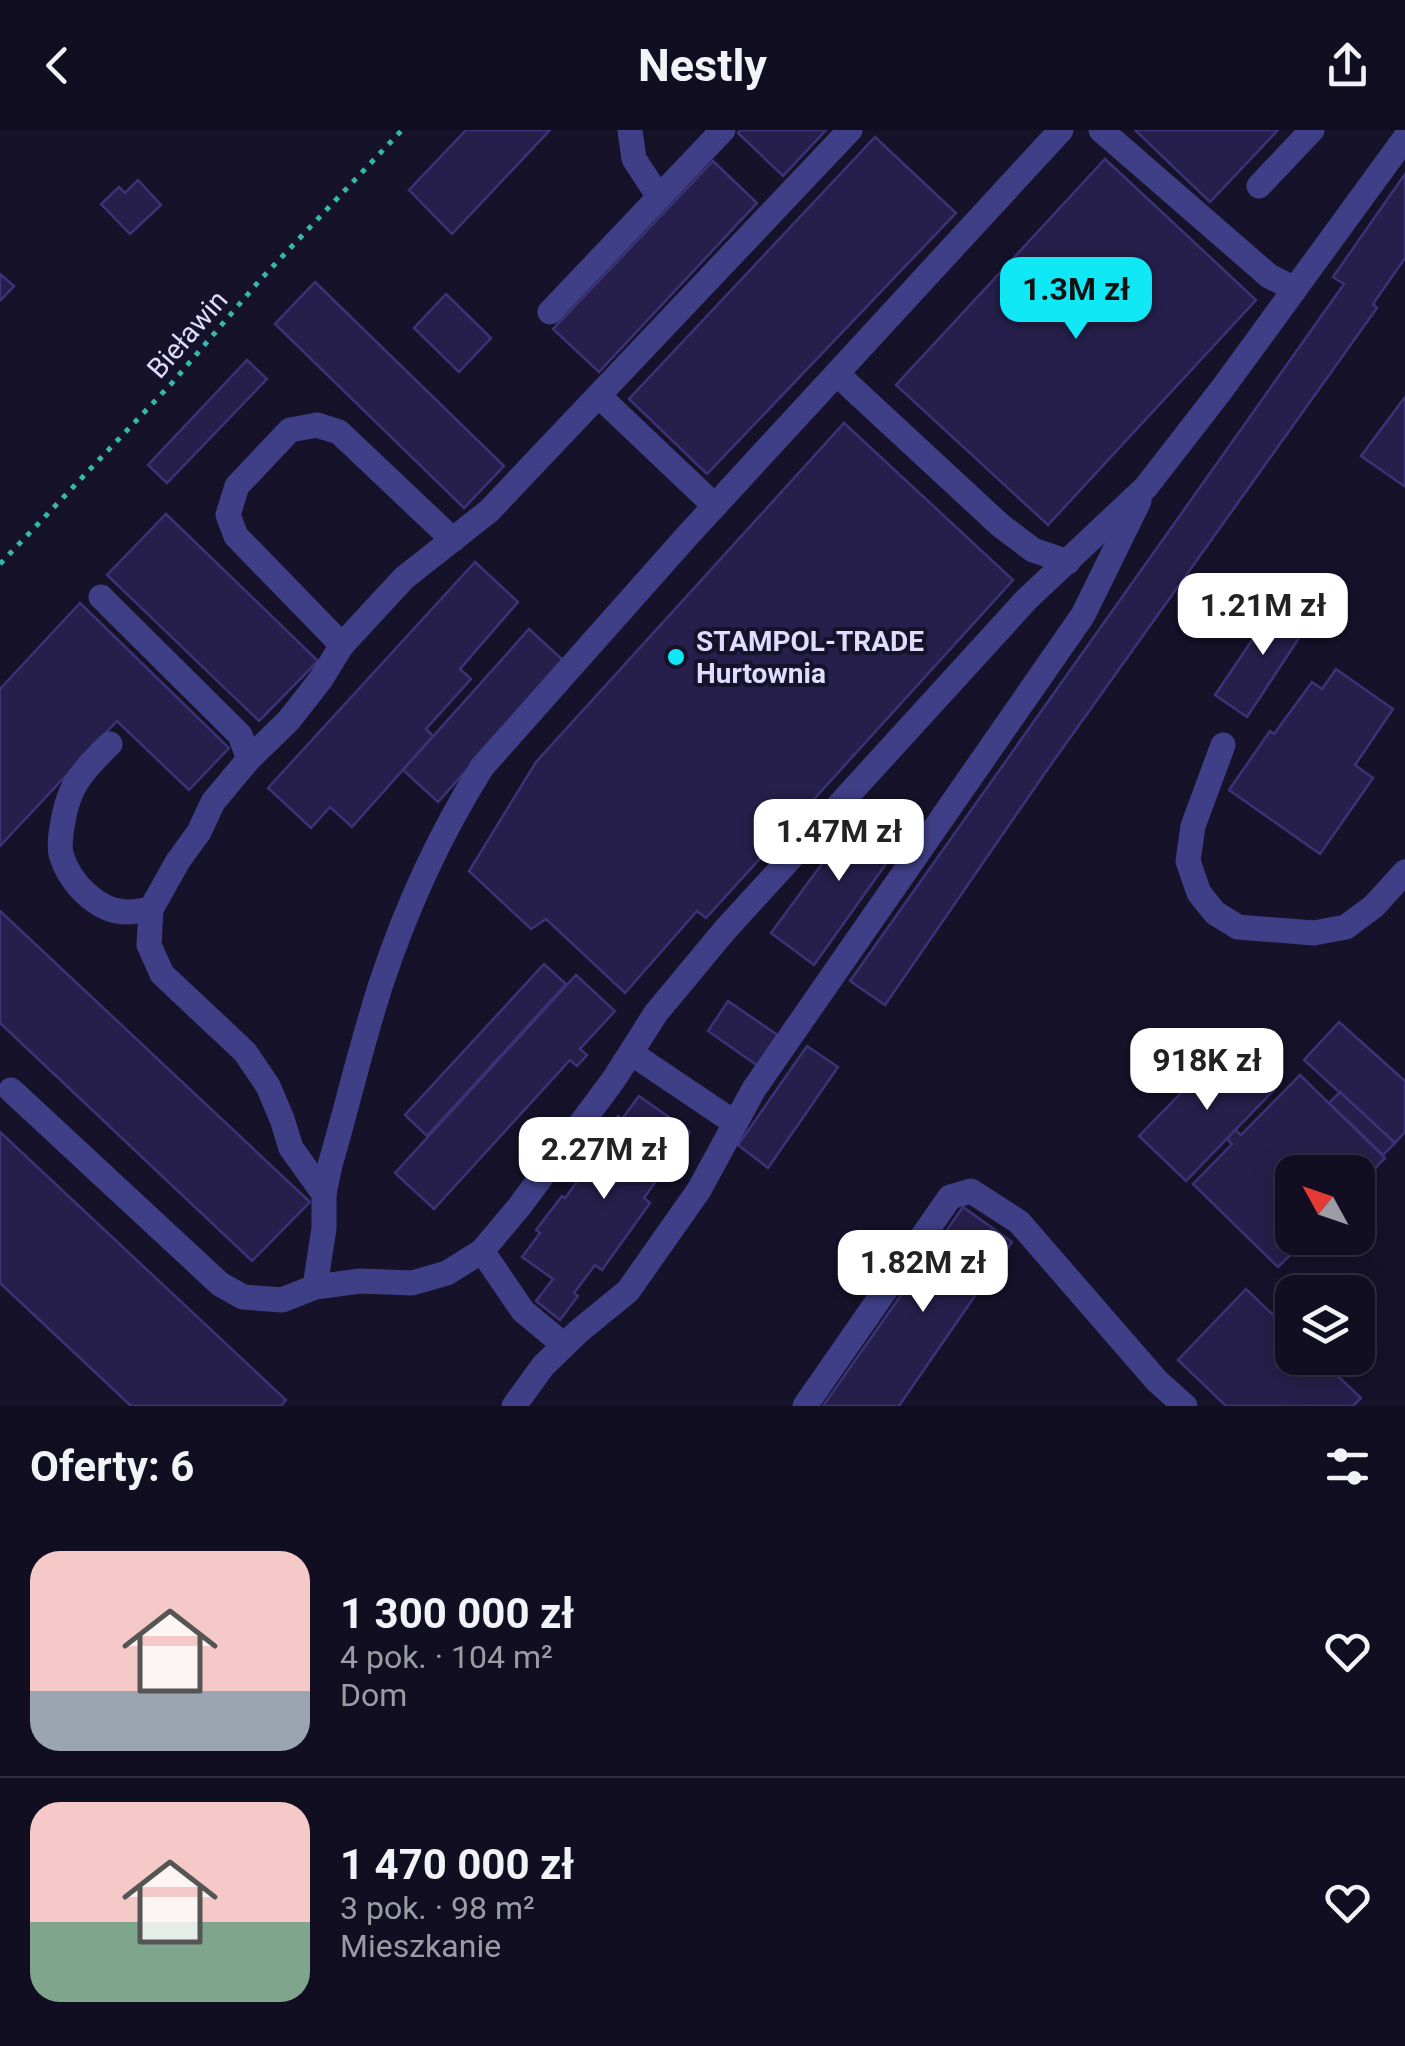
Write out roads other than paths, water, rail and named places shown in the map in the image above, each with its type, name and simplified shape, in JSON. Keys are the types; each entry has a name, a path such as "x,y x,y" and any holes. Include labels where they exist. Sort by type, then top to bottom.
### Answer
{"street":[{"path":"630,130 634,160 659,197"},
{"path":"550,312 724,130"},
{"path":"324,1194 291,1148 268,1086 245,1052 162,974 149,945 150,908 199,832 213,802 289,720 342,644 404,578 489,512 850,130"},
{"path":"1027,130 1034,160"},
{"path":"315,1286 330,1164 382,980 428,862 482,767 715,506 1061,130"},
{"path":"1102,130 1269,276 1295,289"},
{"path":"1260,186 1312,130"},
{"path":"11,1090 220,1284 243,1297 282,1300 315,1286 360,1281 412,1283 447,1274 482,1251 519,1207 656,1013 725,930 1014,613 1146,488 1405,138"},
{"path":"837,374 1000,525 1033,550 1068,562"},
{"path":"599,396 715,506"},
{"path":"342,644 236,536 228,515 236,486 290,430 317,425 339,432 454,540"},
{"path":"514,1406 543,1366 628,1291 699,1190 754,1089 1084,615 1146,488"},
{"path":"100,596 240,735 249,759"},
{"path":"110,744 71,792 62,825 61,852 76,884 99,904 124,912 150,908"},
{"path":"1223,745 1194,826 1188,861 1198,893 1215,913 1238,927 1314,934 1346,926 1374,906 1405,872"},
{"path":"631,1052 735,1123"},
{"path":"805,1406 950,1197 971,1191 1019,1222 1157,1381 1185,1406"},
{"path":"482,1251 523,1311 564,1346"}],"place":[{"name":"STAMPOL-TRADE Hurtownia","path":"676,657"}]}
